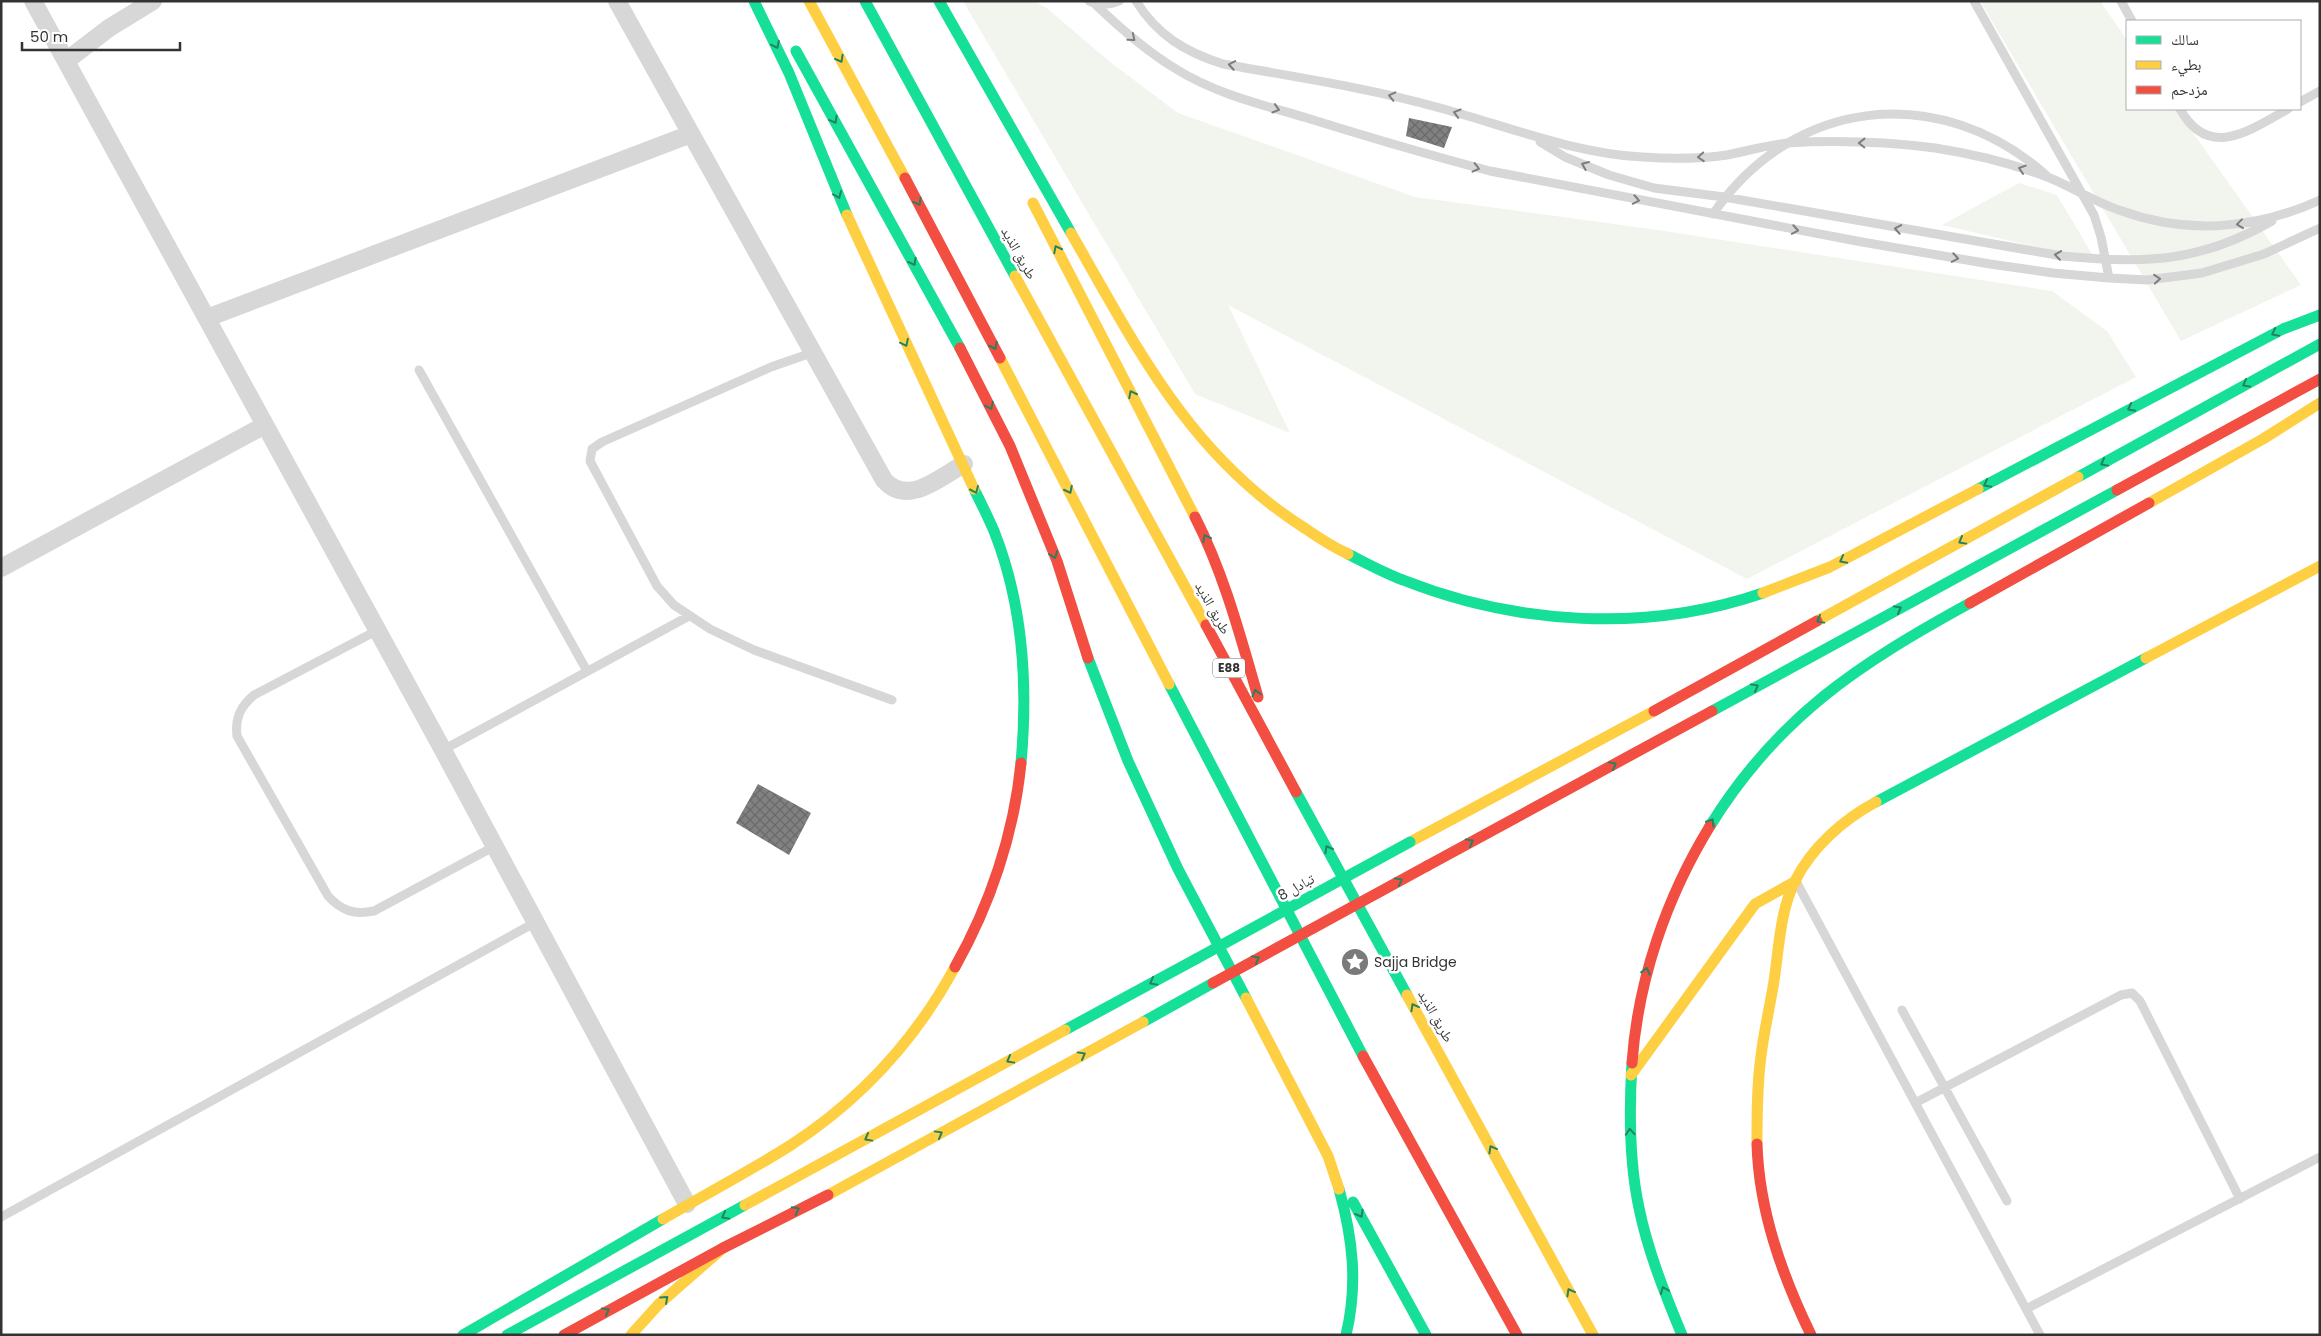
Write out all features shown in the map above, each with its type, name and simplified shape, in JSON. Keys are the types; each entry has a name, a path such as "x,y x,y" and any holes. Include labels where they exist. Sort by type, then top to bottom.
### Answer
{"main road":[{"path":"463,1335 791,1145 835,1113 873,1078 907,1040 938,999 962,956 984,910 1001,862 1014,812 1022,761 1024,715 1023,668 1008,576 994,532 849,220 789,73 754,1"},
{"path":"809,1 955,271 1329,993 1517,1335"},
{"name":"طريق الذيد","path":"865,1 1594,1335"},
{"path":"939,1 1135,345 1163,391 1196,433 1232,472 1273,507 1317,538 1380,571 1413,585 1464,602 1517,613 1544,616 1624,619 1677,614 1703,609 1781,588 1839,563 2232,355 2283,330 2320,315"},
{"path":"792,44 954,336 1010,446 1057,561 1091,668 1128,762 1182,877 1328,1156 1426,1335"},
{"path":"1026,188 1209,544 1227,589 1268,740"},
{"name":"تبادل 8","path":"507,1335 1410,842 1620,730 2320,344"},
{"path":"564,1335 723,1248 862,1177 1213,983 2320,379"},
{"path":"1682,1335 1660,1281 1638,1207 1629,1128 1632,1047 1646,968 1673,893 1710,822 1758,757 1815,701 1879,654 2263,439 2320,403"},
{"path":"1811,1335 1791,1294 1779,1263 1770,1228 1757,1146 1758,1082 1784,921 1796,881 1814,853 1836,829 1862,809 2320,566"},
{"path":"1631,1075 1755,904 1796,881"},
{"path":"1328,1156 1345,1206 1353,1245 1354,1288 1346,1335"},
{"path":"631,1335 659,1304 723,1248"}],"street":[{"path":"33,1 378,630 687,1204"},
{"path":"66,61 109,28 154,1"},
{"path":"617,1 884,480 891,487 899,491 909,492 918,490 964,464"},
{"path":"207,318 691,134"},
{"path":"1,568 265,425"}],"lane":[{"path":"1092,3 1109,5 1119,1"},
{"path":"1136,1 1147,19 1163,35 1182,48 1223,64 1385,94 1439,107 1571,147 1602,153 1643,157 1723,155 1786,143 1861,143 1938,149 1976,156 2050,178 2121,211 2160,222 2200,227 2240,225 2279,217"},
{"path":"1974,1 2031,106 2094,215 2109,278"},
{"path":"2121,1 2131,20"},
{"path":"1092,3 1148,50 1176,70 1206,86 1239,98 1429,155 1490,171 1713,214 1990,264 2053,273 2147,280 2202,273 2264,254 2320,228"},
{"path":"2301,101 2320,91"},
{"path":"2181,110 2193,127 2209,136 2227,138 2244,133 2286,110"},
{"path":"1713,214 1742,177 1786,143 1833,122 1859,116 1911,114 1962,124 2009,146 2050,178"},
{"path":"1524,134 1565,156 1608,175 1654,188 1724,198 2016,249 2106,260 2143,261 2179,257 2214,248 2248,235 2279,217 2320,200"},
{"path":"814,352 753,375 602,442 592,449 590,455 592,467 657,586 674,606 689,616 754,650 892,700"},
{"path":"419,370 587,671"},
{"path":"443,750 689,616"},
{"path":"378,630 244,703 238,713 236,724 237,736 328,896 337,906 348,912 361,914 374,911 495,846"},
{"path":"1796,881 2040,1335"},
{"path":"1,1217 536,922"},
{"path":"1915,1103 2121,995 2132,993 2140,1001 2240,1199"},
{"path":"1902,1010 2007,1201"},
{"path":"2026,1309 2320,1157"}],"shaded area":[{"path":"963,1 1034,1 1048,9 1110,62 1178,113 1415,197 1658,230 2052,291 2107,331 2136,377 1747,579 1228,305 1290,433 1195,394"},
{"path":"1980,1 2100,1 2126,39 2126,110 2177,110 2301,285 2181,341"},
{"path":"2019,183 2057,195 2096,261 1942,225"}],"building":[{"path":"1409,118 1452,127 1444,148 1406,136"},
{"path":"758,784 811,813 789,855 736,823"}],"traffic: fast":[{"path":"754,1 789,73 847,215"},
{"path":"865,1 1015,276"},
{"path":"939,1 1071,233"},
{"path":"796,51 960,348"},
{"path":"1978,489 2283,329 2320,315"},
{"path":"2078,477 2320,344"},
{"path":"974,489 994,531 1004,559 1017,616 1021,646 1024,705 1021,763"},
{"path":"1712,711 2117,490"},
{"path":"1348,554 1396,577 1446,595 1491,607 1536,614 1582,618 1628,618 1673,614 1719,606 1763,593"},
{"path":"1710,826 1736,787 1764,753 1793,723 1824,696 1892,648 1970,603"},
{"path":"1088,658 1128,761 1178,869 1246,998"},
{"path":"1876,802 2146,658"},
{"path":"1169,684 1363,1056"},
{"path":"1296,792 1407,995"},
{"path":"1196,959 1410,842"},
{"path":"1065,1030 1196,959"},
{"path":"1143,1022 1213,983"},
{"path":"1632,1063 1630,1099 1631,1136 1636,1190 1652,1257 1682,1335"},
{"path":"1339,1189 1351,1244 1353,1280 1350,1316 1346,1335"},
{"path":"1353,1202 1426,1335"},
{"path":"507,1335 745,1205"},
{"path":"463,1335 663,1219"}],"traffic: slow":[{"path":"809,1 905,178"},
{"path":"1033,203 1195,517"},
{"path":"847,215 974,489"},
{"path":"1071,233 1144,358 1198,434 1230,468 1265,500 1316,536 1348,554"},
{"path":"1015,276 1206,625"},
{"path":"1000,358 1169,684"},
{"path":"2149,503 2263,439 2320,403"},
{"path":"1817,621 2078,477"},
{"path":"1763,593 1830,567 1978,489"},
{"path":"2146,658 2320,566"},
{"path":"1410,842 1654,711"},
{"path":"1757,1144 1761,1056 1781,930 1790,893 1810,857 1830,835 1852,817 1876,802"},
{"path":"1631,1075 1755,904 1796,881"},
{"path":"663,1219 791,1145 840,1108 863,1088 904,1043 923,1019 955,967"},
{"path":"1407,995 1593,1335"},
{"path":"1246,998 1328,1156 1339,1189"},
{"path":"828,1195 1143,1022"},
{"path":"745,1205 1065,1030"},
{"path":"631,1335 659,1304 723,1248"}],"traffic: jam":[{"path":"905,178 1000,358"},
{"path":"960,348 1010,446 1057,561 1088,658"},
{"path":"2117,490 2320,379"},
{"path":"1970,603 2149,503"},
{"path":"1195,517 1215,560 1238,628 1258,697"},
{"path":"1654,711 1817,621"},
{"path":"1206,625 1296,792"},
{"path":"1427,866 1712,711"},
{"path":"955,967 979,919 999,868 1013,816 1021,763"},
{"path":"1632,1063 1641,1001 1657,940 1680,882 1710,826"},
{"path":"1213,983 1427,866"},
{"path":"1363,1056 1517,1335"},
{"path":"1757,1144 1762,1194 1767,1218 1782,1266 1811,1335"},
{"path":"564,1335 723,1248 828,1195"}],"place":[{"name":"Sajja Bridge","path":"1355,962"}]}
